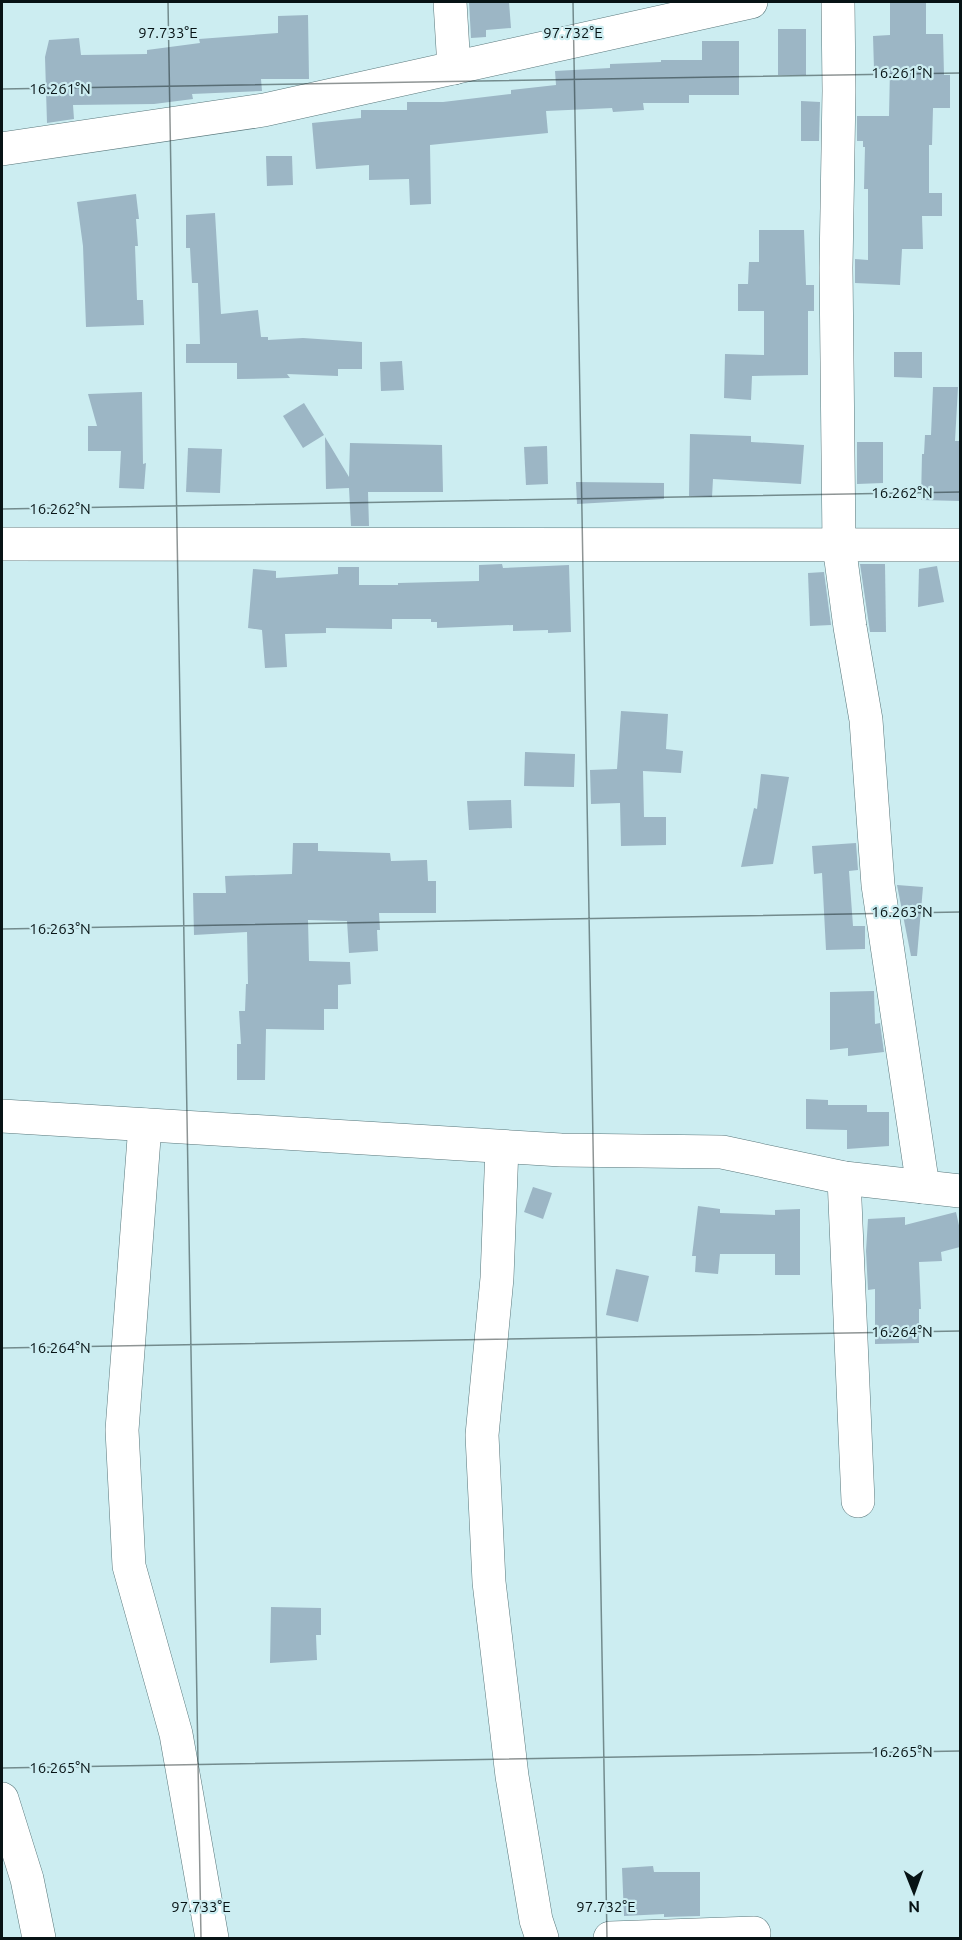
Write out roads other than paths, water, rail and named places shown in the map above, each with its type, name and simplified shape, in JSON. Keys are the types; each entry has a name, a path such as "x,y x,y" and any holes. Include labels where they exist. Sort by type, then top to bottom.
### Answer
{"street":[{"path":"450,2 454,68"},
{"path":"2,149 264,110 751,2"},
{"path":"838,2 836,268 839,545 866,720 878,885 923,1187"},
{"path":"2,544 960,545"},
{"path":"2,1116 561,1150 722,1152 844,1178 960,1191"},
{"path":"145,1125 122,1430 129,1566 176,1734 212,1938"},
{"path":"502,1147 497,1278 482,1435 488,1559 512,1776 536,1920 542,1938"},
{"path":"844,1178 858,1501"},
{"path":"2,1799 27,1878 39,1938"},
{"path":"610,1938 754,1933"}]}
